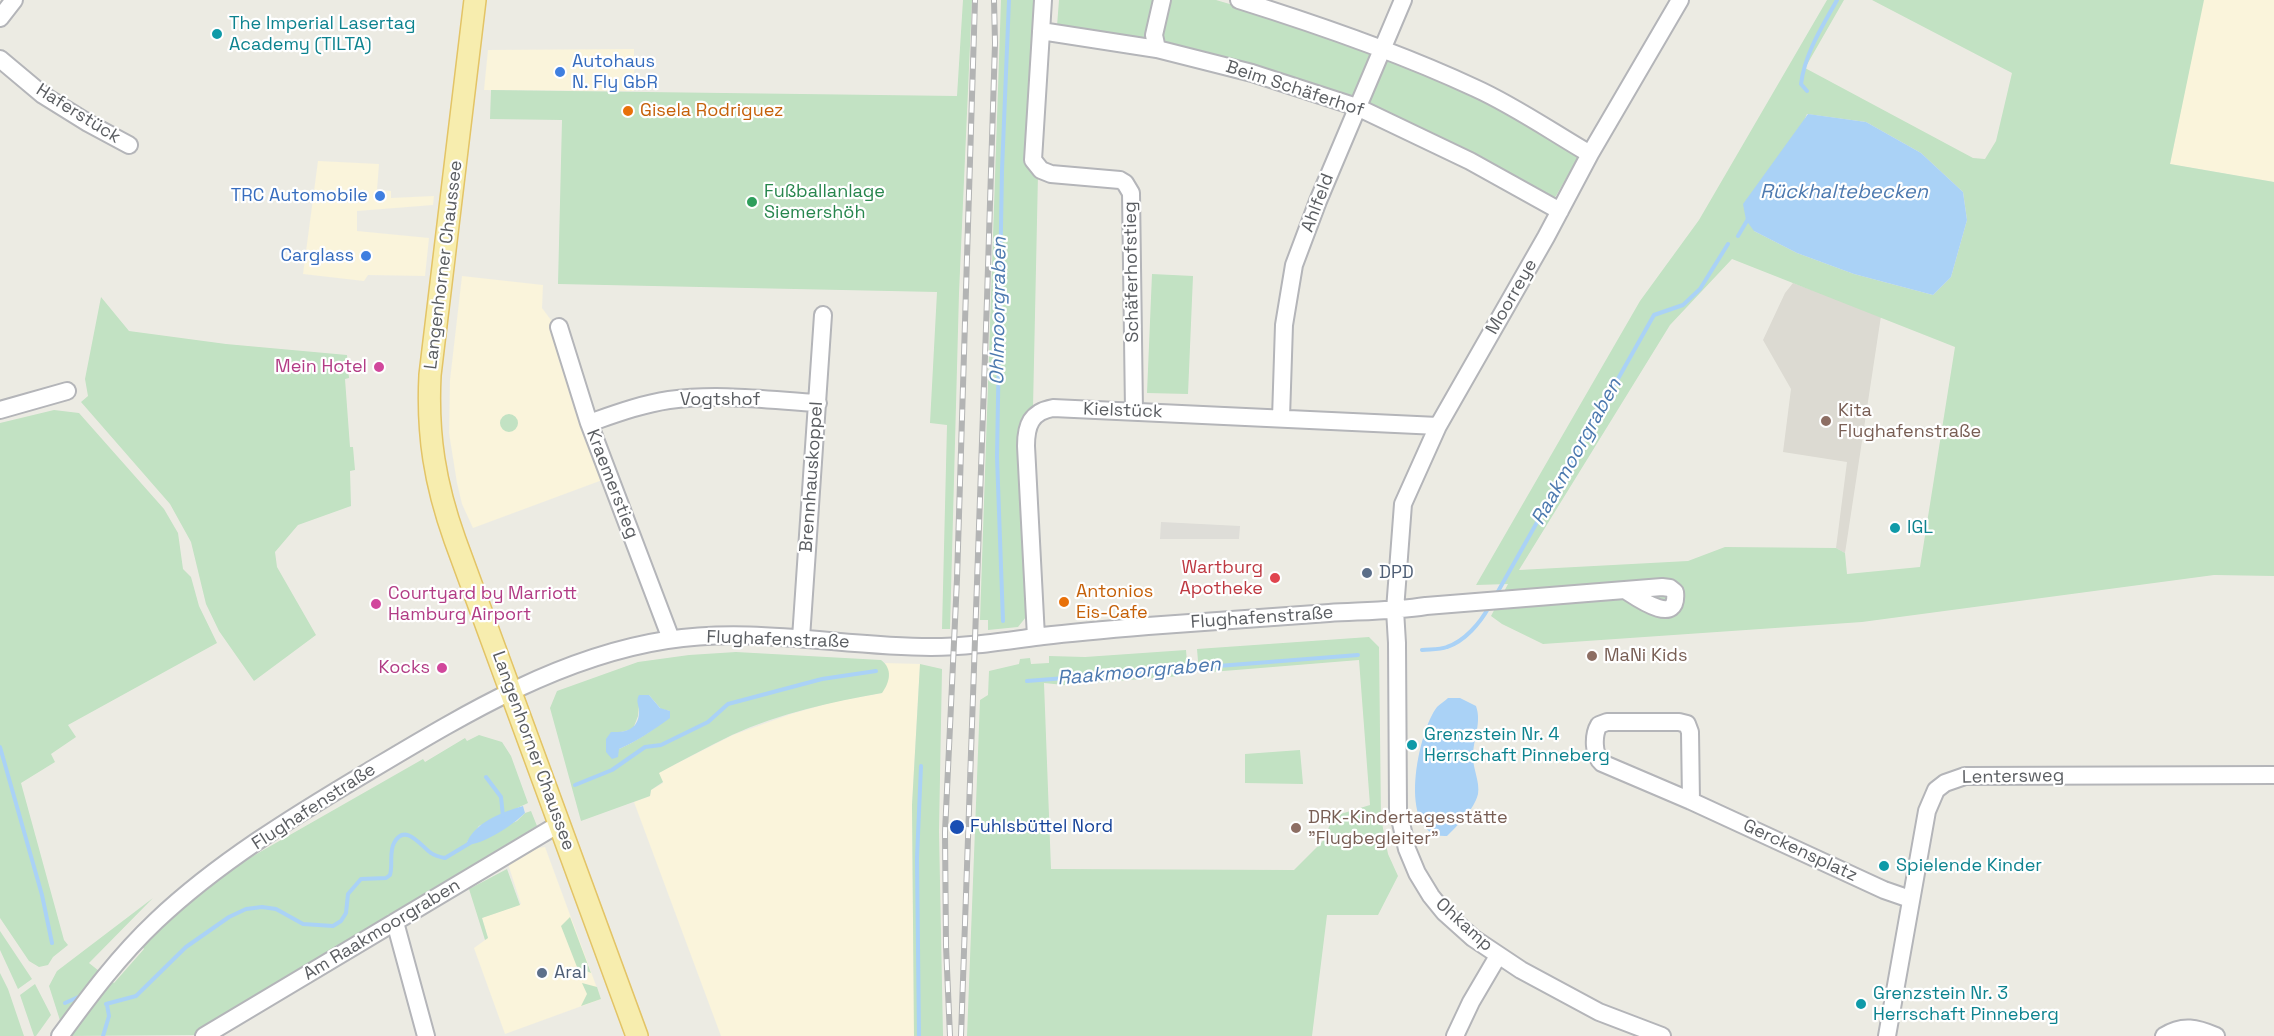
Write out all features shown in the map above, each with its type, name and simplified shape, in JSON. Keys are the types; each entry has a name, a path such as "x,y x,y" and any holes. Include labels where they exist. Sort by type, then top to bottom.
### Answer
{"main road":[{"name":"Langenhorner Chaussee","path":"476,0 430,375 429,423 433,466 444,511 637,1036"}],"street":[{"path":"0,18 14,0"},
{"path":"1041,31 1043,0"},
{"path":"1157,49 1154,35 1162,0"},
{"path":"1239,0 1324,27 1383,49 1477,89 1590,153"},
{"name":"Ahlfeld","path":"1281,418 1284,325 1294,265 1357,107 1403,0"},
{"name":"Moorreye","path":"1395,610 1403,504 1437,426 1560,211 1590,153 1680,0"},
{"name":"Beim Schäferhof","path":"1041,31 1157,49 1252,73 1357,107 1470,161 1560,211"},
{"name":"Schäferhofstieg","path":"1041,31 1033,160 1041,170 1051,174 1120,180 1125,183 1131,194 1134,411"},
{"name":"Haferstück","path":"0,59 43,95 129,145"},
{"name":"Brennhauskoppel","path":"801,638 823,315"},
{"name":"Kraemerstieg","path":"559,327 589,423 671,639"},
{"path":"0,411 67,391"},
{"name":"Vogtshof","path":"589,423 632,408 688,398 713,396 818,403"},
{"name":"Kielstück","path":"1036,637 1026,446 1029,424 1037,413 1053,408 1437,426"},
{"name":"Flughafenstraße","path":"60,1036 106,973 159,918 260,840 381,764 511,691 546,674 600,656 671,639 742,636 801,638 900,647 987,644 1084,631 1395,610 1625,590"},
{"name":"Ohkamp","path":"1395,610 1398,810 1407,849 1417,873 1444,912 1473,938 1498,956 1583,1005 1662,1036"},
{"name":"Gerckensplatz","path":"1691,801 1688,724 1607,722 1599,725 1596,732 1596,755 1599,760 1884,890 1910,899"},
{"name":"Lentersweg","path":"1887,1036 1921,837 1931,799 1936,790 1954,778 1965,776 2274,775"},
{"name":"Am Raakmoorgraben","path":"204,1036 559,824"},
{"path":"395,922 426,1036"},
{"path":"1455,1036 1471,1002 1498,956"},
{"path":"2164,1036 2172,1031 2198,1028 2216,1036"}],"shaded area":[{"path":"2203,0 2274,0 2274,182 2170,164"},
{"name":"Autohaus N. Fly GbR","path":"634,49 634,91 484,90 488,50"},
{"name":"Carglass","path":"318,161 379,164 377,190 391,191 391,198 434,196 433,205 357,211 357,231 429,238 425,276 368,275 364,281 303,274"},
{"path":"462,276 543,285 542,308 551,320 575,405 605,479 473,528 462,504 449,433 450,380"},
{"name":"Kita Flughafenstraße","path":"1793,283 1881,316 1845,553 1836,548 1847,462 1783,452 1791,389 1763,340 1785,293"},
{"path":"1161,522 1240,526 1239,539 1160,539"},
{"path":"885,663 920,664 912,805 914,1036 721,1036 634,802 650,796 651,790 663,783 658,773 733,735 833,702 882,693 887,666"},
{"path":"545,847 601,999 505,1034 474,948 488,938 482,918 521,904 508,864 538,848"}],"green space":[{"name":"Fußballanlage Siemershöh","path":"963,0 972,0 959,293 950,629 942,629 947,425 930,423 937,292 558,284 562,120 490,119 491,90 957,96"},
{"path":"1001,0 1037,0 1038,174 1033,408 1018,439 1026,617 1018,627 988,630 988,620 980,620"},
{"path":"1059,0 1216,0 1322,31 1485,99 1581,153 1553,201 1343,98 1057,26"},
{"path":"1827,0 1844,0 1805,68 1973,158 1985,159 1996,141 2012,73 1872,0 2204,0 2170,164 2274,182 2274,576 2214,575 1862,622 1543,644 1502,624 1491,616 1508,584 1476,585 1640,301 1699,220","holes":["1807,114 1866,122 1921,153 1963,192 1967,220 1951,277 1933,295 1854,274 1797,253 1754,231","1732,259 1955,347 1920,567 1847,574 1845,553 1836,548 1725,547 1688,561 1519,570 1670,325"]},
{"path":"1152,274 1193,276 1188,394 1147,393"},
{"path":"101,297 129,331 226,344 347,355 349,378 345,379 350,447 353,447 355,470 350,471 351,506 298,525 275,552 277,567 316,635 254,681 219,631 206,604 191,542 170,504 81,402 88,396 85,379"},
{"path":"54,410 79,413 164,509 178,533 183,569 191,577 199,606 217,643 68,725 76,737 51,754 55,762 21,783 64,940 68,945 53,957 48,965 39,967 29,961 0,918 0,423"},
{"path":"505,414 513,414 518,419 516,430 505,432 500,427 500,419"},
{"path":"1369,637 1379,647 1381,818 1388,854 1398,876 1378,915 1327,915 1312,1036 967,1036 980,700 988,695 989,671 1019,664 1020,659 1030,658 1031,664 1049,663 1049,656 1085,657 1186,650 1188,674 1181,676 1064,685 1044,683 1051,869 1294,870 1322,842 1334,816 1370,805 1359,660 1199,673 1197,649"},
{"path":"736,652 881,660 889,671 889,676 882,693 806,709 769,720 732,735 659,773 663,782 651,790 650,796 581,821 550,708 557,691 638,662","holes":["649,695 661,709 670,711 669,718 619,749 618,752 621,732 633,729 639,706"]},
{"path":"920,664 942,669 939,831 943,1036 914,1036 912,805"},
{"path":"479,735 502,742 511,756 528,803 479,826 467,842 517,821 525,813 531,811 537,826 194,1035 65,1036 49,986 57,971 153,898 89,963 114,983 144,949 141,945 163,923 215,881 246,860 423,759 425,762 465,738 467,741"},
{"path":"1300,750 1303,784 1245,783 1245,754"},
{"path":"507,869 520,905 482,918 488,938 485,940 469,889"},
{"path":"570,917 591,973 577,967 561,926"},
{"path":"0,931 32,979 18,989 0,950"},
{"path":"0,973 8,989 24,1036 0,1036"},
{"path":"582,983 597,987 601,999 581,1006 587,994"},
{"path":"35,984 51,1015 34,1036 20,995"}],"water":[{"name":"Rückhaltebecken","path":"1808,114 1866,122 1921,153 1963,192 1967,220 1951,277 1933,295 1854,274 1797,253 1754,231 1746,220 1743,204"},
{"path":"639,695 649,695 660,708 670,711 670,718 639,739 619,749 618,757 612,759 606,752 606,739 611,732 623,732 635,725 639,715 637,700"},
{"path":"1448,698 1460,698 1476,706 1478,712 1473,757 1478,794 1461,822 1447,836 1431,832 1421,820 1416,803 1415,782 1423,738 1430,720 1437,707"},
{"path":"523,806 525,813 506,828 481,842 466,845 475,830 489,820"}],"waterway":[{"name":"Ohlmoorgraben","path":"1003,621 997,457 1002,170 1009,0"},
{"name":"Raakmoorgraben","path":"1807,91 1801,84 1806,62 1837,0"},
{"name":"Raakmoorgraben","path":"1738,236 1748,219"},
{"name":"Raakmoorgraben","path":"1496,595 1654,315 1683,305 1700,289 1728,244"},
{"name":"Raakmoorgraben","path":"1422,650 1444,648 1454,644 1477,625 1489,607"},
{"name":"Raakmoorgraben","path":"1027,681 1358,655"},
{"name":"Raakmoorgraben","path":"575,785 612,770 645,747 661,745 708,722 728,704 822,679 876,671"},
{"path":"0,747 42,895 52,943"},
{"path":"919,1036 917,858 921,766"},
{"path":"486,777 501,797 503,816"},
{"name":"Raakmoorgraben","path":"106,1004 136,996 186,947 229,917 246,909 262,907 276,909 303,924 333,926 341,921 346,913 348,894 361,879 386,878 390,875 391,854 398,837 408,835 433,854 445,858 470,843"},
{"name":"Raakmoorgraben","path":"65,1003 83,995"},
{"path":"103,1036 109,1016 107,1005"}],"railway":[{"path":"950,1036 945,832 957,579 975,0"},
{"path":"961,1036 987,299 995,43 994,0"}],"place":[{"name":"The Imperial Lasertag Academy (TILTA)","path":"217,34"},
{"name":"Autohaus N. Fly GbR","path":"560,72"},
{"name":"Gisela Rodriguez","path":"628,111"},
{"name":"TRC Automobile","path":"380,196"},
{"name":"Fußballanlage Siemershöh","path":"752,202"},
{"name":"Carglass","path":"366,256"},
{"name":"Mein Hotel","path":"379,367"},
{"name":"Kita Flughafenstraße","path":"1826,421"},
{"name":"IGL","path":"1895,528"},
{"name":"DPD","path":"1367,573"},
{"name":"Wartburg Apotheke","path":"1275,578"},
{"name":"Antonios Eis-Cafe","path":"1064,602"},
{"name":"Courtyard by Marriott Hamburg Airport","path":"376,604"},
{"name":"MaNi Kids","path":"1592,656"},
{"name":"Kocks","path":"442,668"},
{"name":"Grenzstein Nr. 4 Herrschaft Pinneberg","path":"1412,745"},
{"name":"Fuhlsbüttel Nord","path":"957,827"},
{"name":"DRK-Kindertagesstätte \"Flugbegleiter\"","path":"1296,828"},
{"name":"Spielende Kinder","path":"1884,866"},
{"name":"Aral","path":"542,973"},
{"name":"Grenzstein Nr. 3 Herrschaft Pinneberg","path":"1861,1004"}]}
